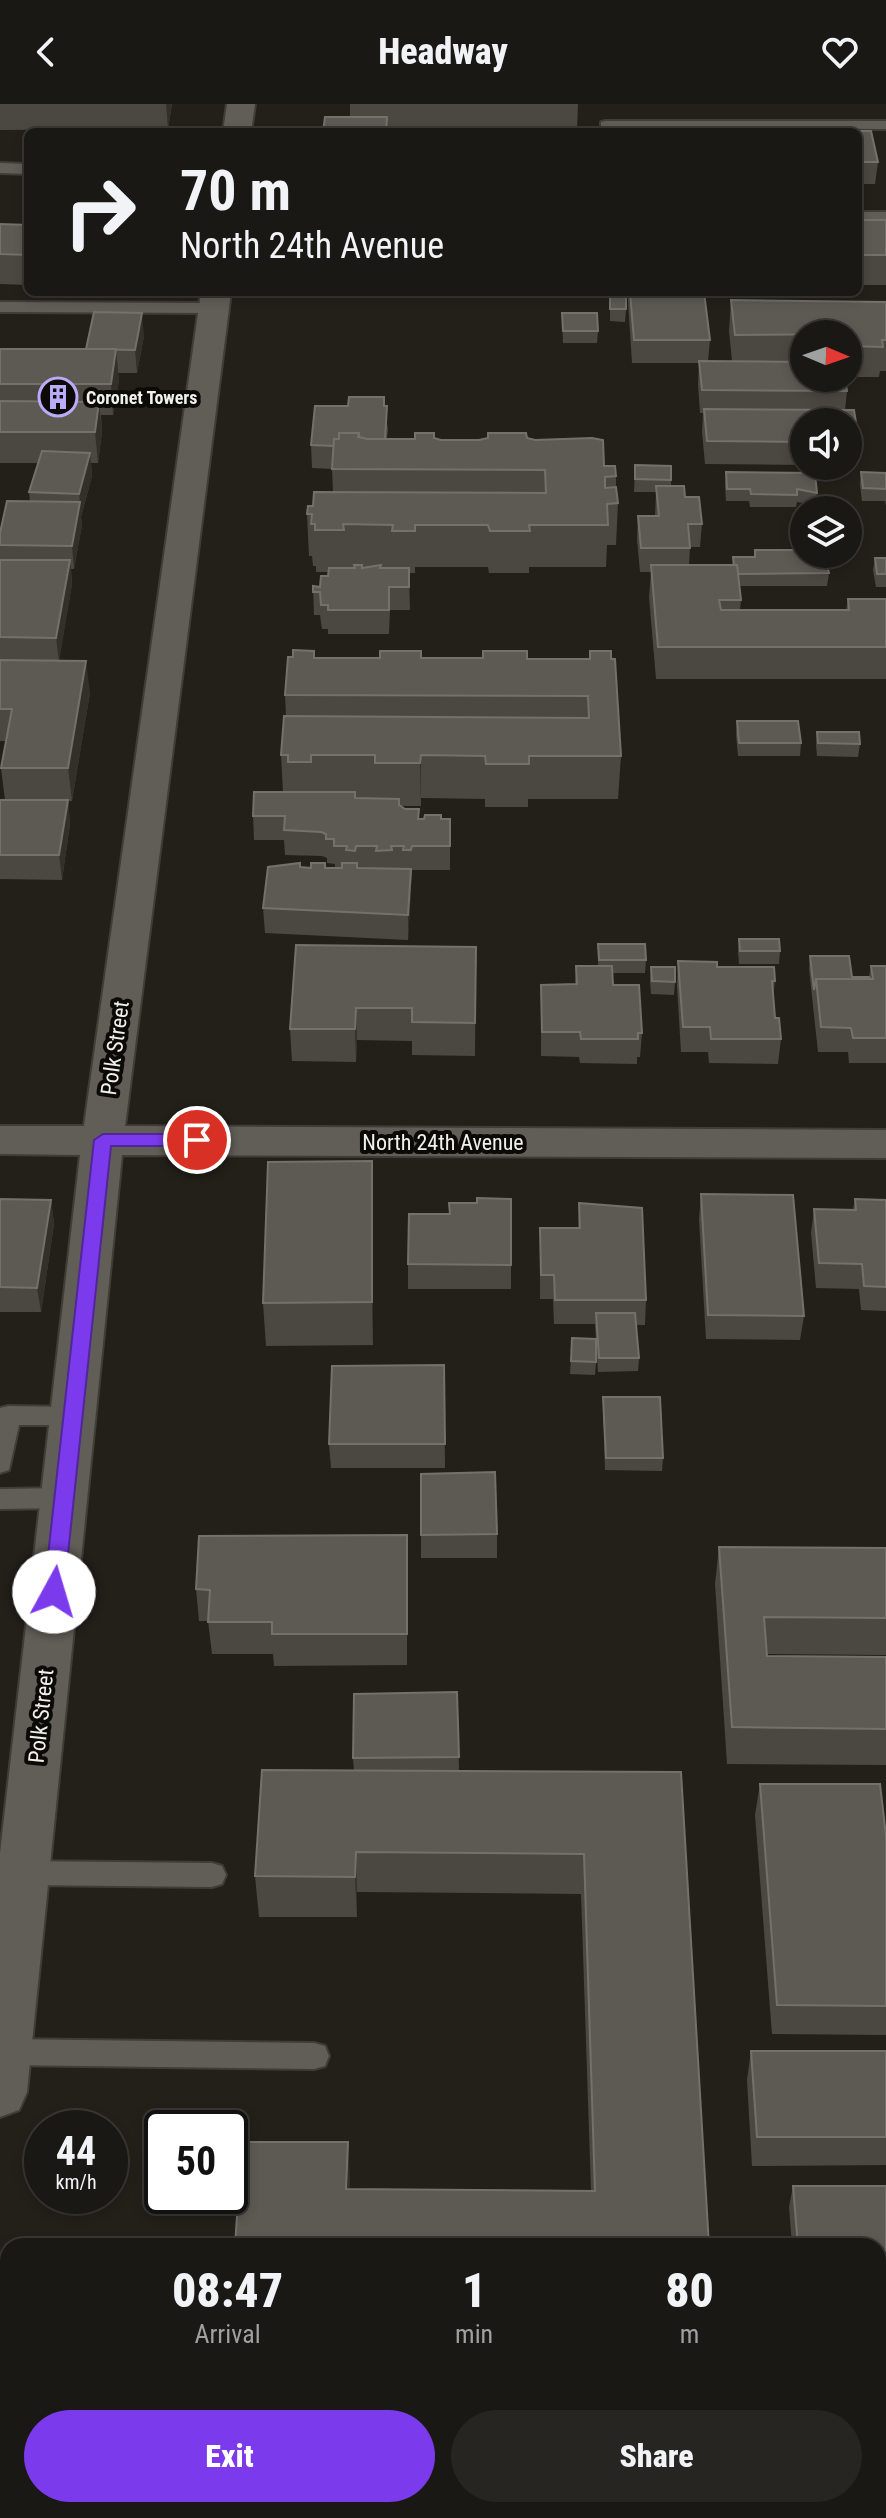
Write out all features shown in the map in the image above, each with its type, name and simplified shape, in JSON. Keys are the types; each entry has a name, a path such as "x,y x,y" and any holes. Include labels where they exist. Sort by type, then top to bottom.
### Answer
{"main road":[{"path":"238,128 241,104"},
{"name":"Polk Street","path":"2,2072 8,1948 24,1873 103,1140 215,300"},
{"name":"North 24th Avenue","path":"0,1140 886,1144"}],"lane":[{"path":"606,125 886,125"},
{"path":"0,168 24,169"},
{"path":"862,217 886,217"},
{"path":"0,307 215,300"},
{"path":"0,1463 8,1415 73,1416"},
{"path":"0,1499 64,1498"},
{"path":"24,1873 212,1875"},
{"path":"2,2072 314,2056"}],"building":[{"path":"325,117 387,117 386,128 324,128"},
{"path":"862,131 871,131 878,162 862,162"},
{"path":"862,220 886,220 886,255 862,255"},
{"path":"0,224 24,225 24,255 0,254"},
{"path":"610,296 626,296 626,309 610,309"},
{"path":"630,296 704,296 710,340 634,340"},
{"path":"731,300 886,302 886,340 882,340 883,347 862,346 862,320 790,320 790,335 735,335"},
{"path":"94,312 142,313 135,350 86,349"},
{"path":"562,313 597,313 598,331 563,331"},
{"path":"0,349 116,349 111,384 0,384"},
{"path":"699,361 790,362 790,391 702,390"},
{"path":"349,397 384,397 384,406 387,406 385,439 367,439 359,437 359,433 339,433 339,439 334,439 334,446 311,445 315,406 348,406"},
{"path":"0,401 99,402 95,432 0,432"},
{"path":"704,409 790,410 790,442 707,441"},
{"path":"339,433 359,433 358,437 367,439 415,439 415,433 434,433 434,438 441,440 479,440 488,438 488,433 526,433 527,438 535,440 603,440 604,466 615,466 616,476 605,477 605,488 616,487 618,503 607,504 608,525 529,525 530,531 490,531 488,525 415,525 415,531 392,531 393,525 343,524 344,530 315,530 315,524 311,524 312,514 307,514 308,506 313,506 314,492 546,493 545,470 332,469 334,439 339,439"},
{"path":"42,451 90,453 79,494 29,492"},
{"path":"635,465 671,466 671,480 635,479"},
{"path":"726,472 790,473 790,480 816,480 817,493 797,489 797,495 751,494 750,489 727,489"},
{"path":"862,472 886,473 886,489 863,488"},
{"path":"656,486 684,486 685,497 699,497 702,524 688,524 690,548 641,548 638,516 659,516"},
{"path":"7,501 80,502 72,546 0,545"},
{"path":"755,550 790,550 790,568 828,568 829,573 738,574 733,557 755,557"},
{"path":"875,558 886,558 886,574 877,574"},
{"path":"0,560 70,560 56,638 0,637"},
{"path":"354,565 362,565 362,568 381,565 380,568 409,568 409,587 389,587 389,610 328,610 328,605 321,605 320,592 313,592 313,586 320,587 321,576 328,576 329,568 355,568"},
{"path":"651,565 737,565 741,600 719,600 721,610 849,610 848,599 886,599 886,647 658,647"},
{"path":"293,650 314,651 314,658 380,658 380,651 421,651 421,658 483,658 483,651 527,651 527,659 590,659 590,651 611,651 611,659 615,659 621,756 529,756 529,764 486,764 485,756 421,755 420,763 375,763 375,755 311,755 311,762 288,762 288,755 281,755 284,716 589,718 588,696 285,695 288,657 293,657"},
{"path":"0,660 86,661 68,768 1,768 12,709 0,709"},
{"path":"737,721 798,721 801,743 739,743"},
{"path":"817,732 859,732 860,744 818,743"},
{"path":"254,792 355,792 355,798 399,799 399,805 405,809 419,809 418,819 424,819 425,815 441,815 441,819 450,819 450,846 412,846 411,850 403,850 404,846 391,846 392,850 376,851 377,846 356,846 355,851 346,850 347,846 334,846 334,839 326,839 326,834 321,832 284,830 285,816 253,816"},
{"path":"0,800 68,800 59,855 0,855"},
{"path":"300,863 300,867 311,868 311,863 325,863 325,868 342,868 342,863 357,863 357,868 411,869 408,915 263,908 268,867"},
{"path":"739,939 779,939 780,951 740,951"},
{"path":"598,944 645,944 646,960 599,960"},
{"path":"296,945 476,947 475,1023 412,1022 412,1008 356,1008 355,1029 290,1029"},
{"path":"810,956 849,956 852,977 870,979 816,979 814,990"},
{"path":"678,961 717,962 717,967 774,967 775,1018 779,1018 781,1039 711,1039 710,1027 683,1027"},
{"path":"576,966 612,966 613,985 639,985 642,1033 638,1033 638,1039 581,1039 580,1032 542,1032 541,985 577,984"},
{"path":"871,966 886,966 886,1038 853,1038 851,1028 821,1027 816,979 873,979"},
{"path":"651,967 675,967 675,982 652,981"},
{"path":"372,1161 372,1302 263,1303 268,1162"},
{"path":"701,1194 793,1195 804,1316 708,1315"},
{"path":"477,1198 511,1199 511,1265 408,1264 409,1214 450,1214 449,1203 477,1203"},
{"path":"0,1199 51,1200 37,1288 0,1287"},
{"path":"855,1199 886,1200 886,1287 864,1286 862,1264 819,1263 814,1209 856,1210"},
{"path":"579,1203 642,1208 646,1300 555,1300 554,1275 541,1275 540,1228 580,1228"},
{"path":"596,1313 635,1313 639,1358 599,1358"},
{"path":"572,1338 596,1339 596,1362 571,1361"},
{"path":"444,1365 445,1444 329,1444 332,1366"},
{"path":"603,1397 660,1397 663,1458 606,1458"},
{"path":"495,1472 497,1534 421,1535 421,1474"},
{"path":"407,1535 407,1634 272,1634 272,1622 208,1622 210,1590 196,1589 199,1536"},
{"path":"719,1547 886,1548 886,1618 764,1617 767,1656 886,1657 886,1729 732,1727"},
{"path":"457,1692 459,1757 353,1758 354,1694"},
{"path":"262,1770 681,1772 709,2238 236,2238 237,2214 248,2214 248,2142 348,2142 346,2189 595,2191 584,1854 356,1852 355,1877 255,1876"},
{"path":"760,1784 880,1784 886,1836 886,2006 777,2005"},
{"path":"751,2051 886,2051 886,2137 757,2137"},
{"path":"793,2186 886,2186 886,2238 797,2238"}],"place":[{"name":"Coronet Towers","path":"58,397"}],"route":[{"path":"54,1592 103,1140 197,1140"}]}
